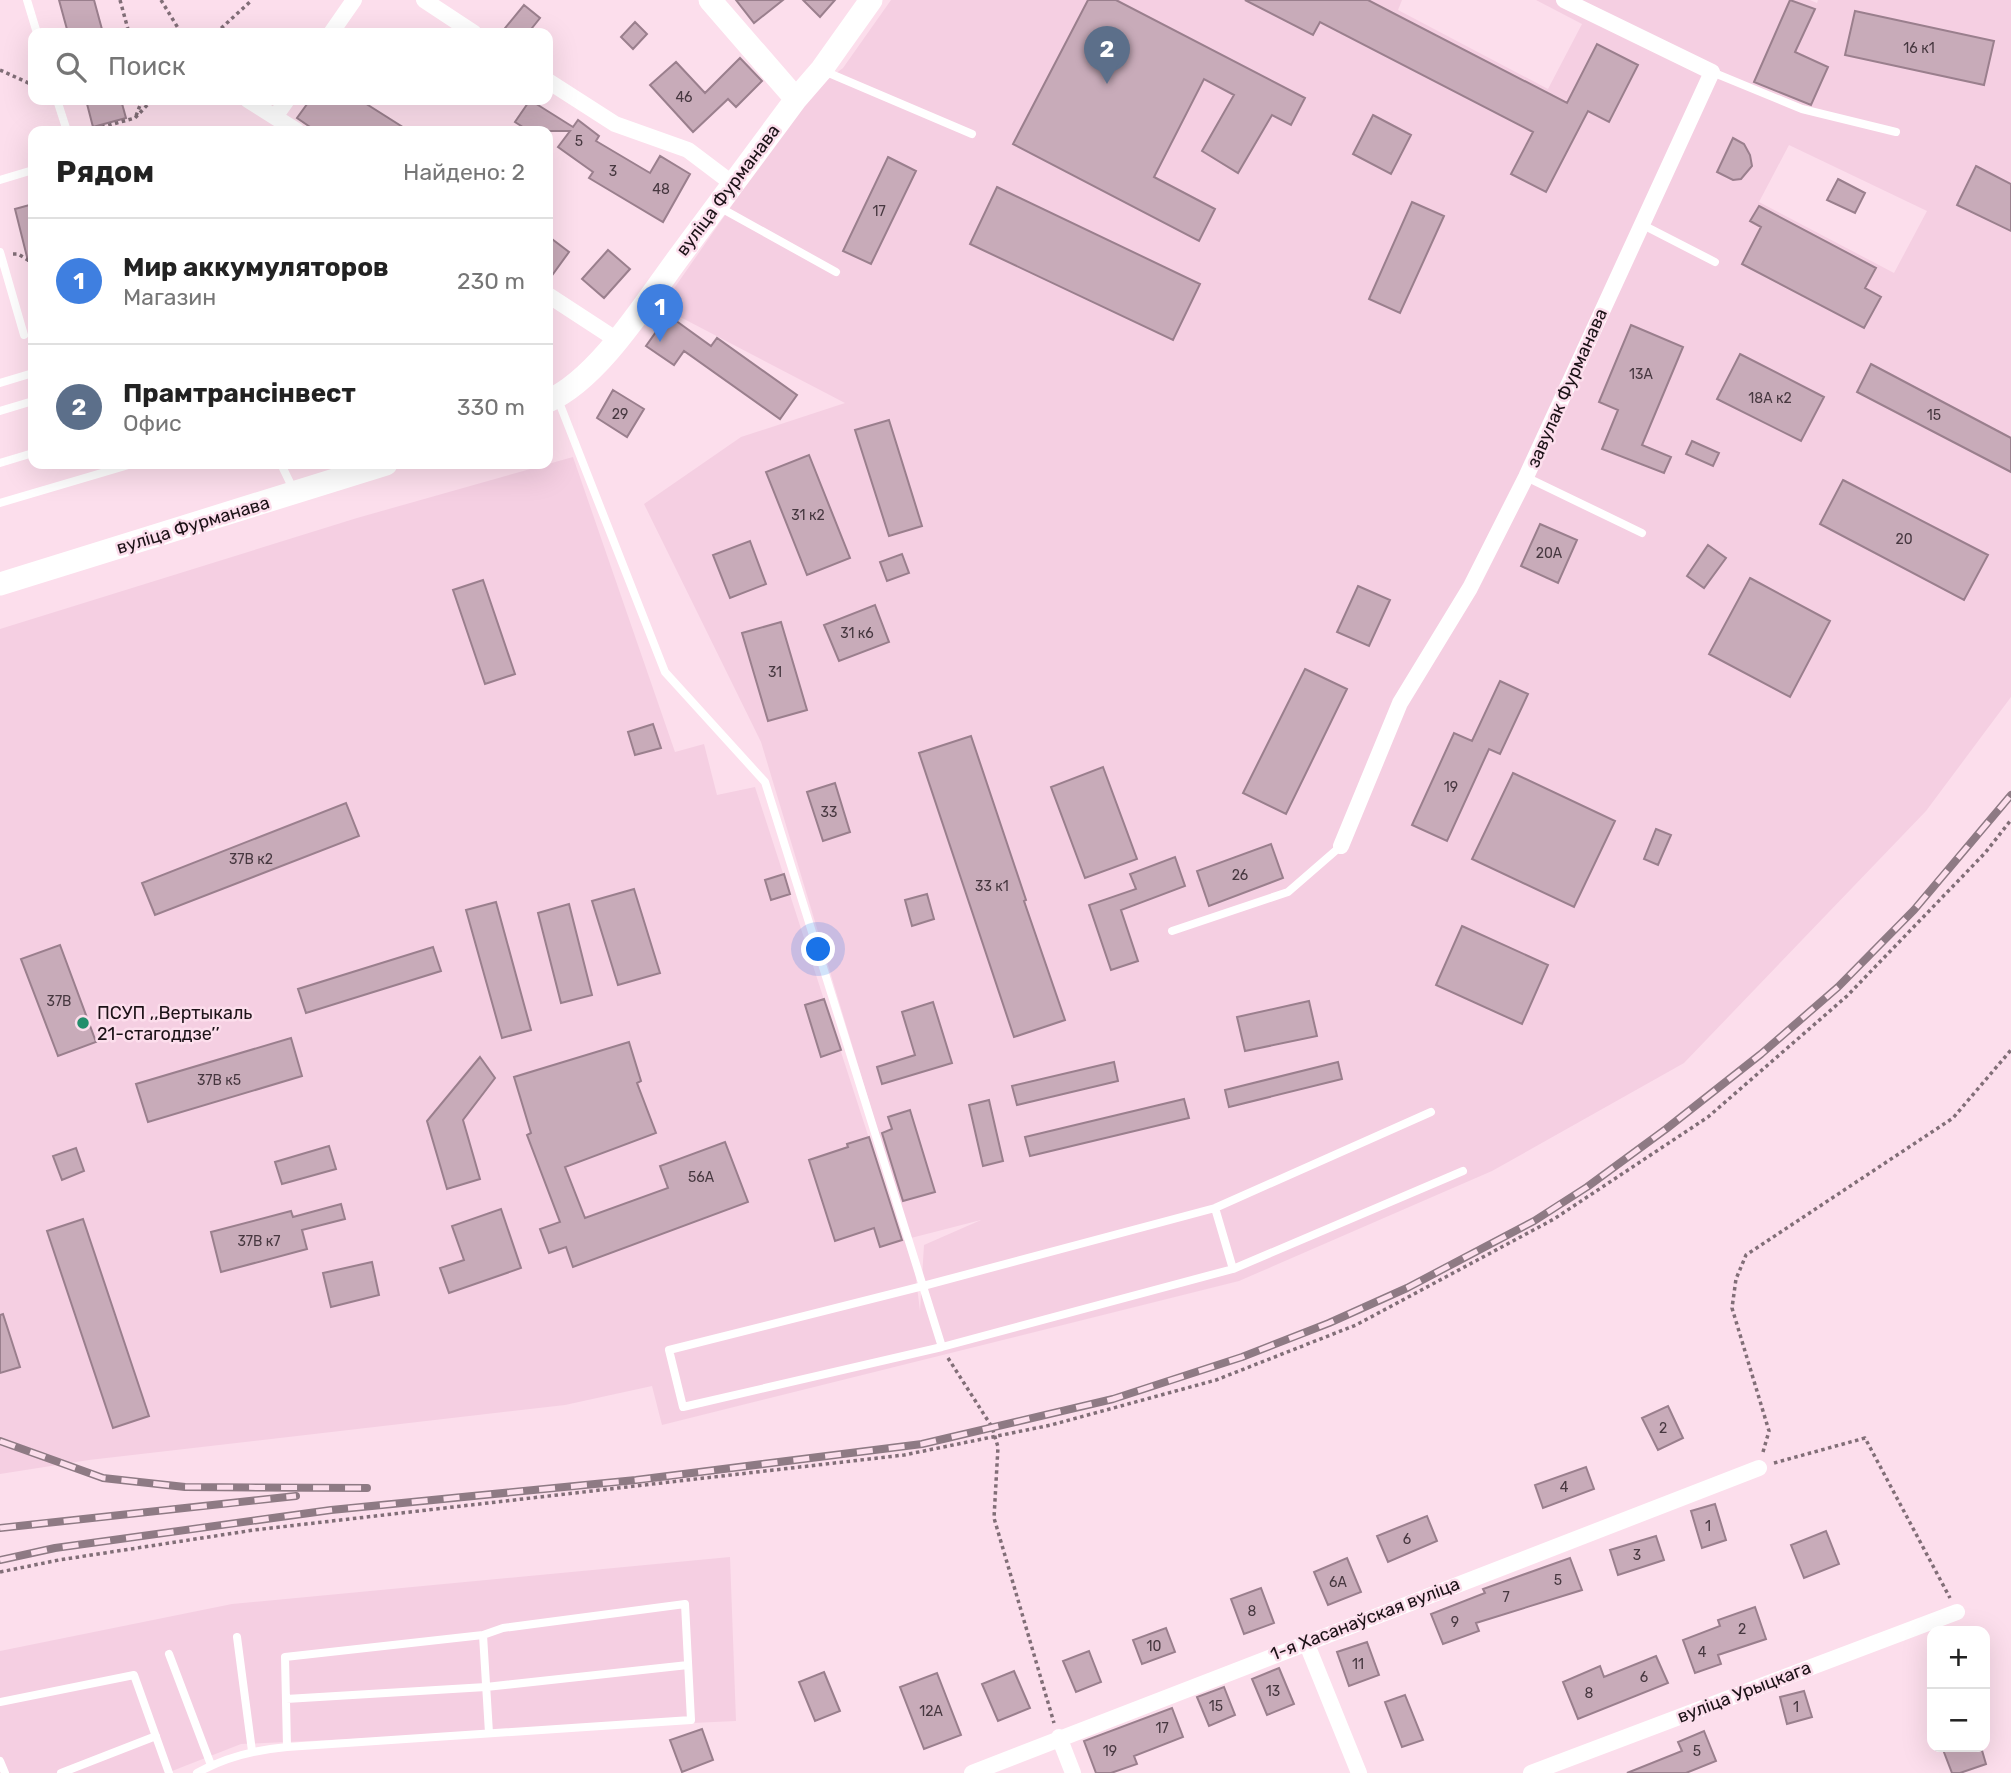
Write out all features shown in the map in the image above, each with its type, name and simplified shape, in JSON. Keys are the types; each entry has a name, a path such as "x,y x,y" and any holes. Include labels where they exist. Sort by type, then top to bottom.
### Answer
{"street":[{"path":"334,28 354,0"},
{"path":"424,0 466,28"},
{"path":"710,0 796,99"},
{"path":"1564,0 1712,72"},
{"name":"вуліца Фурманава","path":"553,399 583,377 617,340 796,99 822,69 866,2"},
{"name":"завулак Фурманава","path":"1341,846 1400,703 1470,588 1526,477 1712,72"},
{"path":"553,84 615,124 688,150 733,184"},
{"path":"256,105 289,126"},
{"path":"275,117 283,105"},
{"path":"553,298 617,340"},
{"name":"вуліца Фурманава","path":"0,584 370,469"},
{"name":"1-я Хасанаўская вуліца","path":"972,1773 1059,1737 1759,1468"},
{"name":"вуліца Урыцкага","path":"1531,1773 1957,1612"},
{"path":"1306,1642 1359,1773"},
{"path":"1059,1737 1073,1773"}],"lane":[{"path":"27,0 35,28"},
{"path":"822,69 972,134"},
{"path":"1712,72 1802,109 1896,132"},
{"path":"59,105 65,126"},
{"path":"0,180 28,172"},
{"path":"716,206 836,272"},
{"path":"1641,224 1715,262"},
{"path":"0,253 24,335"},
{"path":"0,383 28,375"},
{"path":"553,399 664,672 765,782 942,1347"},
{"path":"0,411 28,403"},
{"path":"0,463 28,455"},
{"path":"0,503 115,469"},
{"path":"284,469 296,493"},
{"path":"1526,477 1642,533"},
{"path":"1172,932 1288,892 1341,846"},
{"path":"1431,1112 1214,1208 923,1286 669,1350 683,1407 942,1347 1233,1269 1462,1171"},
{"path":"1214,1208 1233,1269"},
{"path":"197,1773 211,1765 252,1751 287,1746 691,1720 685,1604 503,1628 483,1635 285,1657 287,1746"},
{"path":"483,1635 489,1733"},
{"path":"237,1637 252,1751"},
{"path":"169,1654 211,1765"},
{"path":"286,1699 486,1687 688,1665"},
{"path":"0,1702 134,1675 169,1773"},
{"path":"61,1773 156,1736"},
{"path":"0,1761 5,1773"}],"path":[{"path":"121,0 128,28"},
{"path":"161,0 178,28"},
{"path":"221,28 252,0"},
{"path":"0,70 28,83"},
{"path":"135,118 140,105"},
{"path":"106,126 135,118 147,105"},
{"path":"0,253 18,254 28,260"},
{"path":"0,1572 59,1560 254,1530 877,1458 995,1438 1216,1380 1356,1325 1554,1219 1708,1118 1847,996 1985,853 2011,820"},
{"path":"1759,1468 1769,1432 1732,1308 1736,1279 1746,1255 1953,1118 2011,1050"},
{"path":"942,1347 992,1427 998,1447 994,1518 1059,1737"},
{"path":"1759,1468 1866,1438 1957,1612"}],"shaded area":[{"path":"891,0 1402,0 1398,10 1548,89 1582,24 1536,0 1810,0 1817,3 1818,0 2011,0 2011,697 1926,811 1684,1063 1492,1171 1239,1281 662,1425 652,1386 565,1405 89,1460 0,1474 0,629 357,518 531,469 553,469 553,463 573,457 675,752 704,744 717,795 755,787 902,1240 910,1238 761,742 644,504 741,437 845,403 661,307 811,92 843,68","holes":["1789,145 1927,211 1894,273 1759,202","981,1220 924,1245 920,1311 911,1238"]},
{"path":"730,1557 736,1721 241,1744 167,1773 0,1773 0,1651 232,1604"}],"building":[{"path":"59,0 94,0 102,28 67,28"},
{"path":"736,0 783,0 754,23"},
{"path":"803,0 835,0 820,17"},
{"path":"1088,0 1116,0 1305,98 1291,125 1272,115 1238,173 1202,151 1234,95 1204,79 1154,177 1215,209 1199,241 1013,144"},
{"path":"1245,0 1368,0 1567,103 1597,44 1638,65 1609,122 1588,111 1546,192 1511,174 1533,132 1320,22 1313,35"},
{"path":"1790,0 1815,9 1795,52 1828,67 1811,105 1754,82"},
{"path":"524,5 540,18 532,28 505,28"},
{"path":"1855,11 1994,41 1984,85 1845,55"},
{"path":"635,22 647,34 633,49 621,37"},
{"path":"740,58 762,81 736,107 728,99 693,132 650,85 676,62 705,93"},
{"path":"87,105 122,105 126,118 93,126"},
{"path":"306,105 368,105 401,126 309,126 297,118"},
{"path":"527,105 538,105 573,127 578,120 599,136 596,141 650,173 660,156 690,174 663,222 589,178 593,172 558,147 570,131 553,131 553,126 521,126 515,122"},
{"path":"1373,115 1411,135 1391,174 1353,154"},
{"path":"1733,138 1744,144 1752,166 1741,179 1733,180 1717,172"},
{"path":"888,157 916,171 871,264 843,251"},
{"path":"1976,166 2011,184 2011,231 1957,205"},
{"path":"1838,179 1865,193 1855,213 1827,200"},
{"path":"997,187 1200,284 1173,340 970,244"},
{"path":"1412,202 1444,216 1400,313 1369,299"},
{"path":"28,205 28,261 15,209"},
{"path":"1759,206 1876,268 1865,288 1881,297 1864,328 1742,264 1761,227 1750,221"},
{"path":"553,240 569,252 553,274"},
{"path":"608,250 630,269 604,298 582,279"},
{"path":"668,315 711,346 717,338 797,395 780,419 684,351 674,365 646,346"},
{"path":"1631,325 1683,347 1642,445 1671,457 1664,473 1602,449 1618,410 1599,402"},
{"path":"1740,354 1824,397 1801,441 1717,399"},
{"path":"1871,364 2011,438 2011,472 1857,392"},
{"path":"613,390 644,409 627,437 597,418"},
{"path":"889,420 922,526 889,536 855,430"},
{"path":"1692,441 1719,453 1713,466 1686,454"},
{"path":"809,455 850,558 807,575 766,472"},
{"path":"1843,480 1988,555 1964,600 1820,524"},
{"path":"1540,524 1577,540 1558,583 1521,566"},
{"path":"750,541 766,584 730,598 713,555"},
{"path":"1708,545 1726,558 1704,588 1687,576"},
{"path":"902,554 909,573 887,581 880,562"},
{"path":"1750,578 1830,621 1790,697 1709,654"},
{"path":"483,580 515,674 485,684 453,590"},
{"path":"1358,586 1390,600 1369,646 1337,632"},
{"path":"875,605 889,642 839,661 824,625"},
{"path":"781,622 807,710 768,721 742,633"},
{"path":"1305,669 1347,689 1286,814 1243,793"},
{"path":"1500,681 1528,694 1500,754 1489,749 1447,841 1412,825 1454,733 1472,741"},
{"path":"653,724 661,748 635,755 628,732"},
{"path":"971,736 1065,1020 1014,1037 919,753"},
{"path":"1103,767 1137,859 1085,878 1051,787"},
{"path":"1513,773 1615,821 1574,907 1472,859"},
{"path":"835,783 850,832 823,841 807,792"},
{"path":"346,803 359,836 155,915 142,883"},
{"path":"1656,829 1671,835 1658,865 1644,859"},
{"path":"1271,844 1283,878 1209,906 1197,871"},
{"path":"1175,857 1185,886 1121,910 1138,961 1111,970 1089,905 1136,889 1130,874"},
{"path":"784,874 790,894 771,900 765,880"},
{"path":"634,889 660,973 618,985 592,901"},
{"path":"927,894 934,919 912,926 905,900"},
{"path":"496,902 531,1030 502,1038 466,910"},
{"path":"569,904 592,995 561,1003 538,913"},
{"path":"1462,926 1548,965 1522,1024 1436,985"},
{"path":"60,945 96,1042 58,1056 21,959"},
{"path":"433,947 441,971 306,1013 298,989"},
{"path":"824,999 841,1050 821,1057 805,1005"},
{"path":"1309,1001 1317,1036 1245,1051 1237,1017"},
{"path":"933,1002 952,1063 882,1084 877,1067 915,1055 902,1012"},
{"path":"291,1038 302,1076 148,1122 136,1084"},
{"path":"629,1042 641,1081 637,1083 656,1133 565,1167 585,1218 668,1188 660,1166 725,1142 748,1202 573,1267 566,1247 549,1253 540,1229 560,1222 527,1135 531,1133 514,1077"},
{"path":"480,1057 495,1078 463,1120 480,1179 447,1189 427,1121"},
{"path":"1114,1062 1118,1081 1017,1105 1012,1086"},
{"path":"1338,1062 1342,1079 1229,1107 1225,1090"},
{"path":"1184,1099 1189,1118 1030,1156 1025,1137"},
{"path":"989,1100 1003,1161 983,1166 969,1105"},
{"path":"910,1110 935,1192 903,1201 882,1133 892,1129 888,1117"},
{"path":"869,1137 902,1240 880,1247 874,1228 835,1241 809,1160"},
{"path":"329,1146 336,1169 282,1184 275,1162"},
{"path":"76,1148 84,1171 62,1180 53,1156"},
{"path":"341,1204 345,1219 302,1230 307,1249 221,1272 211,1232 291,1211 293,1217"},
{"path":"501,1209 521,1268 449,1293 440,1268 464,1260 452,1226"},
{"path":"83,1219 149,1416 113,1428 47,1231"},
{"path":"372,1262 379,1295 331,1307 323,1273"},
{"path":"3,1314 20,1367 0,1373 0,1315"},
{"path":"1668,1406 1683,1438 1658,1450 1642,1418"},
{"path":"1586,1467 1594,1489 1543,1508 1535,1485"},
{"path":"1715,1504 1726,1540 1702,1548 1691,1511"},
{"path":"1427,1516 1437,1541 1388,1562 1377,1536"},
{"path":"1826,1531 1839,1564 1804,1578 1791,1545"},
{"path":"1656,1536 1664,1560 1618,1575 1610,1550"},
{"path":"1347,1558 1361,1592 1328,1605 1314,1572"},
{"path":"1570,1558 1582,1590 1476,1623 1479,1631 1443,1644 1431,1614 1485,1593 1483,1589"},
{"path":"1261,1588 1274,1623 1244,1634 1231,1599"},
{"path":"1755,1607 1766,1639 1718,1655 1721,1664 1695,1673 1683,1640 1720,1626 1718,1620"},
{"path":"1166,1628 1175,1652 1142,1664 1133,1640"},
{"path":"1367,1642 1379,1675 1349,1686 1337,1652"},
{"path":"1089,1651 1101,1682 1076,1692 1063,1661"},
{"path":"1656,1656 1668,1683 1578,1719 1563,1682 1600,1666 1604,1677"},
{"path":"1279,1668 1294,1704 1267,1715 1252,1679"},
{"path":"1014,1671 1030,1708 998,1721 982,1684"},
{"path":"824,1672 840,1711 815,1721 799,1682"},
{"path":"937,1673 961,1735 924,1749 900,1687"},
{"path":"1224,1687 1235,1715 1209,1726 1197,1697"},
{"path":"1804,1691 1812,1717 1787,1724 1780,1697"},
{"path":"1405,1695 1423,1740 1402,1747 1385,1702"},
{"path":"1172,1708 1183,1737 1134,1756 1137,1764 1111,1773 1096,1773 1084,1741"},
{"path":"702,1729 713,1760 682,1772 670,1740"},
{"path":"1704,1731 1716,1761 1686,1773 1627,1773 1682,1751 1678,1742"},
{"path":"1944,1752 1982,1752 1986,1764 1952,1773"}],"railway":[{"path":"0,1560 55,1548 331,1510 636,1480 922,1444 1113,1399 1242,1357 1329,1323 1407,1288 1534,1221 1587,1187 1761,1054 1838,987 1914,910 2011,795"},
{"path":"0,1441 103,1478 185,1487 367,1488"},
{"path":"0,1528 296,1496"}],"place":[{"name":"Прамтрансінвест","path":"1107,84"},
{"name":"Мир аккумуляторов","path":"660,342"},
{"name":"ПСУП ,,Вертыкаль 21-стагоддзе’’","path":"83,1023"}]}
